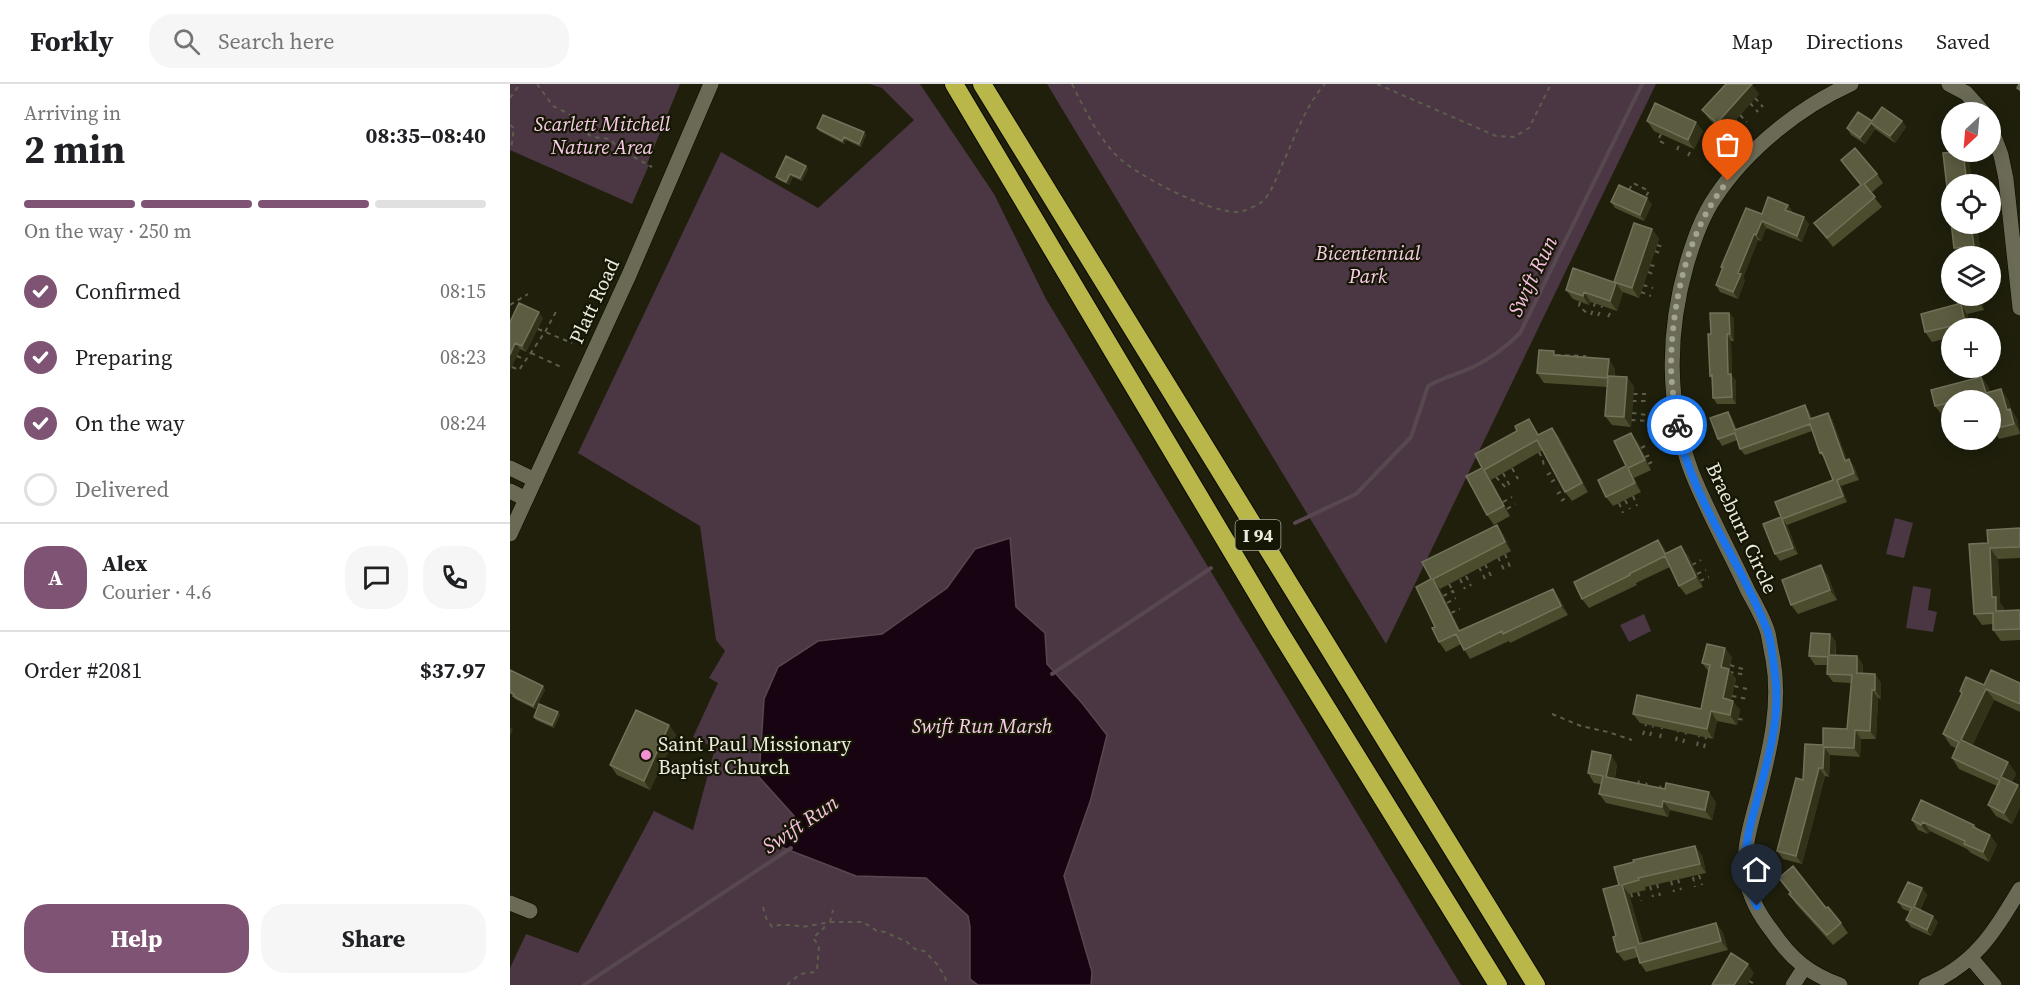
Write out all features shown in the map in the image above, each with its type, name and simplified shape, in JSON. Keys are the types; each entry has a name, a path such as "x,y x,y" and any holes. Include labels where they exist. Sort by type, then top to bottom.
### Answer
{"highway":[{"name":"I 94","path":"954,84 1278,629 1498,985"},
{"name":"I 94","path":"982,84 1536,985"}],"street":[{"name":"Platt Road","path":"510,534 656,215 711,84"},
{"name":"Braeburn Circle","path":"1840,985 1804,968 1790,956 1763,920 1746,877 1745,857 1749,830 1776,715 1776,677 1767,631 1706,504 1682,443 1671,368 1676,313 1689,255 1695,236 1716,196 1768,138 1812,105 1851,84"},
{"path":"1949,84 1968,88 1977,102"},
{"path":"2001,155 2006,179 2020,308"},
{"path":"510,468 535,480"},
{"path":"510,491 526,499"},
{"path":"1926,985 1945,977 1971,958 1985,944 2020,889"},
{"path":"510,903 530,910"},
{"path":"1971,958 1994,985"},
{"path":"1792,985 1804,968"}],"path":[{"path":"510,98 520,84"},
{"path":"537,84 553,106 569,114 580,128 592,137 610,139 619,149 652,167"},
{"path":"1072,84 1096,130 1120,158 1167,189 1217,210 1240,212 1262,202 1275,182 1302,120 1318,92 1326,84"},
{"path":"1377,84 1496,136 1514,137 1529,128 1551,84"},
{"path":"1755,98 1763,107"},
{"path":"1750,104 1758,112"},
{"path":"1740,115 1747,122"},
{"path":"1735,120 1742,126"},
{"path":"510,125 514,128 511,150"},
{"path":"1727,129 1733,134"},
{"path":"1661,134 1658,140 1666,144 1667,137"},
{"path":"1677,150 1680,143"},
{"path":"1688,156 1692,148"},
{"path":"1628,193 1633,183 1649,191 1644,201"},
{"path":"1657,245 1663,247"},
{"path":"1655,251 1662,254"},
{"path":"1650,265 1658,267"},
{"path":"1648,272 1656,275"},
{"path":"1643,285 1653,288"},
{"path":"1641,292 1651,296"},
{"path":"510,304 528,294"},
{"path":"1580,302 1579,306 1590,315 1595,303"},
{"path":"1598,316 1602,306"},
{"path":"512,367 519,370 558,308"},
{"path":"1608,317 1612,309"},
{"path":"538,329 572,343"},
{"path":"534,337 540,339"},
{"path":"530,343 536,345"},
{"path":"531,353 561,367"},
{"path":"1553,360 1553,354 1586,356"},
{"path":"517,356 526,360"},
{"path":"1633,394 1646,394"},
{"path":"1632,401 1646,401"},
{"path":"1632,413 1647,415"},
{"path":"1631,420 1648,421"},
{"path":"1641,448 1649,444"},
{"path":"1544,468 1540,453 1545,451"},
{"path":"1646,457 1653,454"},
{"path":"1543,460 1548,457"},
{"path":"1648,464 1656,460"},
{"path":"1512,468 1518,479"},
{"path":"1547,475 1555,470"},
{"path":"1496,477 1498,481 1509,487 1503,473"},
{"path":"1551,482 1559,477"},
{"path":"1493,483 1498,481"},
{"path":"1496,490 1504,485"},
{"path":"1557,494 1565,489"},
{"path":"1561,501 1569,496"},
{"path":"1633,496 1637,506"},
{"path":"1503,502 1512,497"},
{"path":"1625,500 1630,509"},
{"path":"1619,503 1623,513"},
{"path":"1507,509 1515,504"},
{"path":"1505,554 1510,567"},
{"path":"1498,557 1504,570"},
{"path":"1692,565 1701,560"},
{"path":"1485,564 1491,576"},
{"path":"1479,567 1485,579"},
{"path":"1697,574 1706,570"},
{"path":"1466,576 1471,586"},
{"path":"1700,581 1709,577"},
{"path":"1460,579 1465,589"},
{"path":"1443,596 1454,593 1449,584"},
{"path":"1447,603 1456,598"},
{"path":"1451,613 1460,609"},
{"path":"1730,665 1746,670"},
{"path":"1729,672 1746,675"},
{"path":"1734,686 1747,689"},
{"path":"1732,696 1748,699"},
{"path":"1552,714 1581,726 1632,740"},
{"path":"1738,719 1746,720"},
{"path":"1643,735 1646,724"},
{"path":"1650,736 1653,726"},
{"path":"1660,738 1662,728"},
{"path":"1676,741 1678,731"},
{"path":"1683,743 1686,733"},
{"path":"1697,746 1699,736"},
{"path":"1704,748 1706,737"},
{"path":"1637,791 1640,776"},
{"path":"1645,793 1647,778"},
{"path":"1658,796 1661,781"},
{"path":"1699,875 1702,885"},
{"path":"1693,877 1695,887"},
{"path":"1678,879 1681,890"},
{"path":"1671,881 1674,892"},
{"path":"1657,884 1660,896"},
{"path":"1650,886 1653,897"},
{"path":"1638,892 1641,901"},
{"path":"1631,893 1633,901"},
{"path":"764,907 766,918 772,927 779,925 802,927 824,925 830,922 863,922 877,931 885,932 907,942 915,949 924,951 938,964 947,985"},
{"path":"830,922 833,910"},
{"path":"787,985 800,974 814,972 817,969 819,946 813,938 824,928 824,925"},
{"path":"1749,981 1756,985"}],"green space":[{"name":"Scarlett Mitchell Nature Area","path":"510,84 680,84 632,204 510,150"},
{"name":"Swift Run Marsh","path":"870,84 920,84 994,194 1046,299 1461,985 510,985 510,968 526,934 578,953 654,811 693,830 715,748 693,737 718,683 709,678 725,651 716,640 700,526 578,453 721,152 818,208 914,120 882,88"},
{"name":"Bicentennial Park","path":"1047,84 1656,84 1386,644"},
{"path":"1895,518 1913,523 1904,558 1886,554"},
{"path":"1913,586 1931,589 1928,610 1937,612 1933,632 1906,628"},
{"path":"1644,614 1651,631 1629,642 1620,625"}],"water":[{"path":"1010,538 1016,607 1045,633 1047,664 1107,735 1091,799 1064,876 1092,972 1091,985 978,985 970,979 968,916 926,878 856,876 781,847 794,816 759,777 764,699 778,667 818,641 882,634 947,588 975,549"}],"building":[{"path":"1726,84 1752,84 1717,123 1702,110"},
{"path":"1655,103 1696,122 1688,140 1647,121"},
{"path":"1882,107 1902,121 1890,136 1871,123 1860,138 1847,128 1858,112 1872,121"},
{"path":"823,115 864,132 859,144 844,137 842,141 817,128"},
{"path":"1855,148 1877,174 1864,184 1875,197 1827,238 1814,223 1861,185 1841,160"},
{"path":"786,156 806,166 800,178 790,174 786,182 776,177"},
{"path":"1944,162 1964,162 1966,174 1945,174"},
{"path":"1619,185 1647,198 1640,215 1611,202"},
{"path":"1768,197 1788,205 1785,210 1804,217 1797,236 1762,221 1756,235 1754,234 1738,273 1741,274 1733,292 1716,285 1723,267 1721,267 1746,208 1762,214"},
{"path":"1634,223 1652,229 1632,288 1614,282"},
{"path":"1952,234 1972,234 1974,246 1954,246"},
{"path":"1573,268 1616,283 1610,301 1584,292 1583,296 1566,290"},
{"path":"519,303 539,312 522,346 515,343 510,355 510,322"},
{"path":"1951,306 1961,306 1964,318 1941,318 1941,328 1925,332 1921,314"},
{"path":"1710,313 1729,313 1728,374 1731,374 1732,397 1713,398 1708,334 1711,334"},
{"path":"1539,350 1554,351 1554,355 1609,359 1607,378 1537,373"},
{"path":"1608,376 1627,377 1624,417 1605,416"},
{"path":"1981,378 1985,390 1941,390 1941,405 1935,406 1931,390"},
{"path":"2001,389 2014,424 2001,427 2001,390 1997,390"},
{"path":"1805,405 1810,419 1828,413 1845,461 1849,459 1854,473 1837,480 1843,496 1782,519 1793,548 1775,554 1763,524 1781,517 1775,502 1833,480 1810,424 1740,449 1735,433 1718,439 1710,418 1728,412 1735,430"},
{"path":"1529,419 1538,435 1552,428 1582,483 1565,492 1537,440 1484,470 1504,506 1487,515 1466,476 1482,468 1475,454 1517,431 1515,426"},
{"path":"1631,433 1645,460 1628,468 1635,483 1606,497 1598,480 1626,466 1614,441"},
{"path":"1497,525 1505,542 1433,579 1459,631 1553,589 1561,606 1464,650 1456,634 1439,642 1432,628 1435,627 1416,587 1431,579 1422,562"},
{"path":"2020,528 2020,547 1990,548 1992,597 1996,597 1996,611 2020,610 2020,629 1993,630 1993,613 1974,614 1969,544 1988,543 1987,530"},
{"path":"1658,540 1665,554 1681,546 1696,577 1679,586 1665,556 1582,599 1574,582"},
{"path":"1821,565 1830,590 1791,605 1782,580"},
{"path":"1811,633 1830,634 1829,655 1857,656 1857,673 1875,674 1875,690 1872,690 1870,731 1855,730 1854,748 1824,747 1823,768 1819,768 1796,856 1777,851 1796,778 1803,780 1805,744 1823,745 1823,728 1847,729 1852,675 1827,674 1828,657 1809,656"},
{"path":"1707,644 1725,648 1721,667 1729,669 1723,698 1733,701 1730,715 1711,711 1707,729 1633,714 1637,695 1701,709 1710,665 1702,663"},
{"path":"510,670 543,686 533,706 513,696 514,694 510,692"},
{"path":"1991,670 2020,683 2020,704 1986,689 1961,740 2008,762 2001,777 2018,785 2004,813 1988,805 2000,780 1952,758 1959,742 1943,734 1962,693 1960,691 1966,677 1984,685"},
{"path":"539,704 558,712 552,725 534,717"},
{"name":"Saint Paul Missionary Baptist Church","path":"636,710 669,725 644,781 610,765"},
{"path":"1592,751 1611,755 1606,777 1665,789 1666,783 1709,792 1705,810 1663,801 1662,807 1599,794 1603,776 1588,773"},
{"path":"1921,800 1990,835 1983,852 1923,822 1921,825 1912,820"},
{"path":"1695,846 1700,864 1638,878 1639,880 1622,885 1639,944 1716,923 1721,941 1640,963 1635,947 1617,952 1613,937 1616,936 1603,889 1619,885 1614,867 1634,862 1633,860"},
{"path":"1793,866 1826,908 1828,907 1841,923 1827,935 1789,894 1791,893 1779,878"},
{"path":"1908,882 1922,888 1914,907 1933,916 1927,930 1906,920 1912,908 1898,902"},
{"path":"1731,953 1748,964 1734,985 1712,985"}],"waterway":[{"name":"Swift Run","path":"1295,523 1356,494 1411,437 1428,386 1486,360 1520,333 1642,84"},
{"name":"Swift Run","path":"1052,674 1211,568"},
{"name":"Swift Run","path":"584,985 791,848"}],"way so far":[{"path":"1677,425 1671,368 1676,313 1695,236 1716,196 1728,181"}],"place":[{"name":"Saint Paul Missionary Baptist Church","path":"646,755"}],"route":[{"path":"1677,425 1692,472 1767,631 1776,677 1776,715 1749,830 1745,857 1748,886 1757,906"}]}
